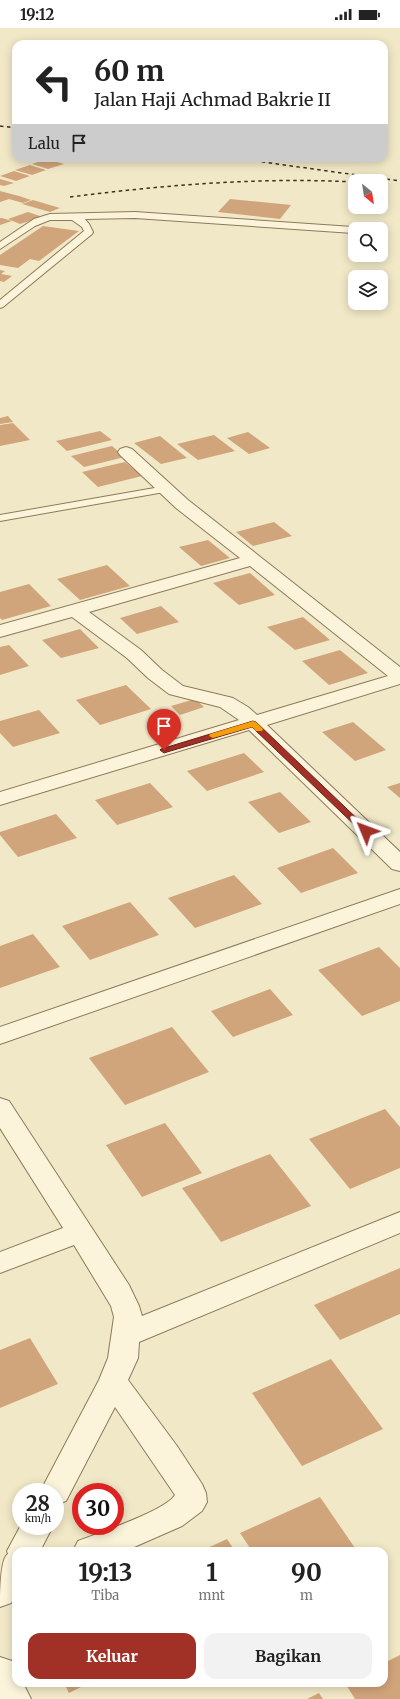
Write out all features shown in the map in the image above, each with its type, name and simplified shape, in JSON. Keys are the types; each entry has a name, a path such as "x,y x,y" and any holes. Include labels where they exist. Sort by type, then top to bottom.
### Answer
{"street":[{"path":"126,452 182,504 400,677"},
{"path":"0,631 253,560"},
{"path":"75,610 134,654 176,690 226,702 241,711 400,864"},
{"path":"0,799 253,724 400,677"},
{"path":"0,1036 400,896"},
{"path":"0,1107 119,1293 125,1306 128,1318 123,1358 113,1382 60,1483"},
{"path":"126,1335 400,1222"},
{"path":"0,1263 81,1232"},
{"path":"99,1547 155,1524 184,1509 191,1502 191,1493 166,1455 113,1382"},
{"path":"26,1547 32,1535"},
{"path":"0,1672 14,1699"}],"lane":[{"path":"0,246 37,221 53,217 135,215 348,230"},
{"path":"0,305 89,232 85,222 73,217"},
{"path":"0,518 166,489"}],"building":[{"path":"38,162 57,162 64,164 48,169 32,164"},
{"path":"30,165 46,170 32,175 15,170"},
{"path":"14,171 30,176 16,181 0,176"},
{"path":"0,179 14,183 4,186 0,185"},
{"path":"0,191 31,200 23,203 9,199 0,202"},
{"path":"230,199 291,205 280,219 218,212"},
{"path":"33,200 60,208 50,212 22,204"},
{"path":"28,212 43,217 20,224 8,219"},
{"path":"0,218 2,218 12,221 0,225"},
{"path":"43,226 79,231 39,261 30,259 18,268 0,265 0,255"},
{"path":"0,270 5,271 1,274 12,276 4,282 0,281"},
{"path":"8,416 13,422 0,424 0,418"},
{"path":"13,423 30,440 0,446 0,425"},
{"path":"100,431 112,440 67,451 56,441"},
{"path":"248,432 270,448 249,454 227,438"},
{"path":"214,435 235,451 198,460 177,444"},
{"path":"160,436 187,458 161,464 134,443"},
{"path":"112,446 125,457 84,467 71,456"},
{"path":"125,462 142,476 98,487 82,472"},
{"path":"274,522 292,536 253,546 236,532"},
{"path":"208,540 230,558 201,566 179,547"},
{"path":"107,565 130,586 80,600 57,579"},
{"path":"250,573 275,595 239,605 213,583"},
{"path":"29,584 51,606 2,620 0,618 0,592"},
{"path":"161,606 179,622 137,634 120,618"},
{"path":"303,617 330,640 295,650 267,627"},
{"path":"80,629 99,648 61,658 42,640"},
{"path":"9,645 29,666 0,675 0,647"},
{"path":"340,650 368,673 329,685 302,661"},
{"path":"126,685 151,709 100,725 76,700"},
{"path":"195,699 204,707 180,715 171,706"},
{"path":"39,710 60,733 13,747 0,733 0,721"},
{"path":"353,722 386,750 355,761 322,732"},
{"path":"244,753 264,772 207,791 187,771"},
{"path":"150,783 173,807 117,825 95,800"},
{"path":"400,783 400,798 387,787"},
{"path":"280,792 311,822 279,833 248,802"},
{"path":"56,814 77,838 18,857 0,835 0,832"},
{"path":"333,848 358,873 301,893 277,868"},
{"path":"234,875 262,904 195,928 168,898"},
{"path":"130,902 159,935 90,960 62,926"},
{"path":"33,934 60,967 0,988 0,946"},
{"path":"379,947 400,968 400,1001 362,1016 318,970"},
{"path":"270,989 293,1015 233,1037 211,1011"},
{"path":"172,1027 209,1072 125,1105 89,1058"},
{"path":"385,1109 400,1127 400,1168 350,1189 309,1139"},
{"path":"165,1123 202,1173 142,1197 106,1145"},
{"path":"270,1154 311,1206 221,1242 182,1188"},
{"path":"400,1268 400,1314 340,1340 314,1305"},
{"path":"30,1338 58,1384 0,1408 0,1350"},
{"path":"331,1359 383,1429 302,1466 252,1393"},
{"path":"320,1497 354,1547 249,1547 240,1533"},
{"path":"227,1539 232,1547 210,1547"},
{"path":"400,1655 400,1699 355,1699 348,1687 388,1687 388,1661"},
{"path":"66,1687 81,1687 69,1693"},
{"path":"319,1693 323,1699 307,1699"}],"railway":[{"path":"0,126 12,128"},
{"path":"263,162 400,181"},
{"path":"70,197 141,189 248,181 348,182"}],"slow traffic":[{"path":"213,736 253,724 259,729"}],"route":[{"path":"164,750 253,724 366,831"}]}
